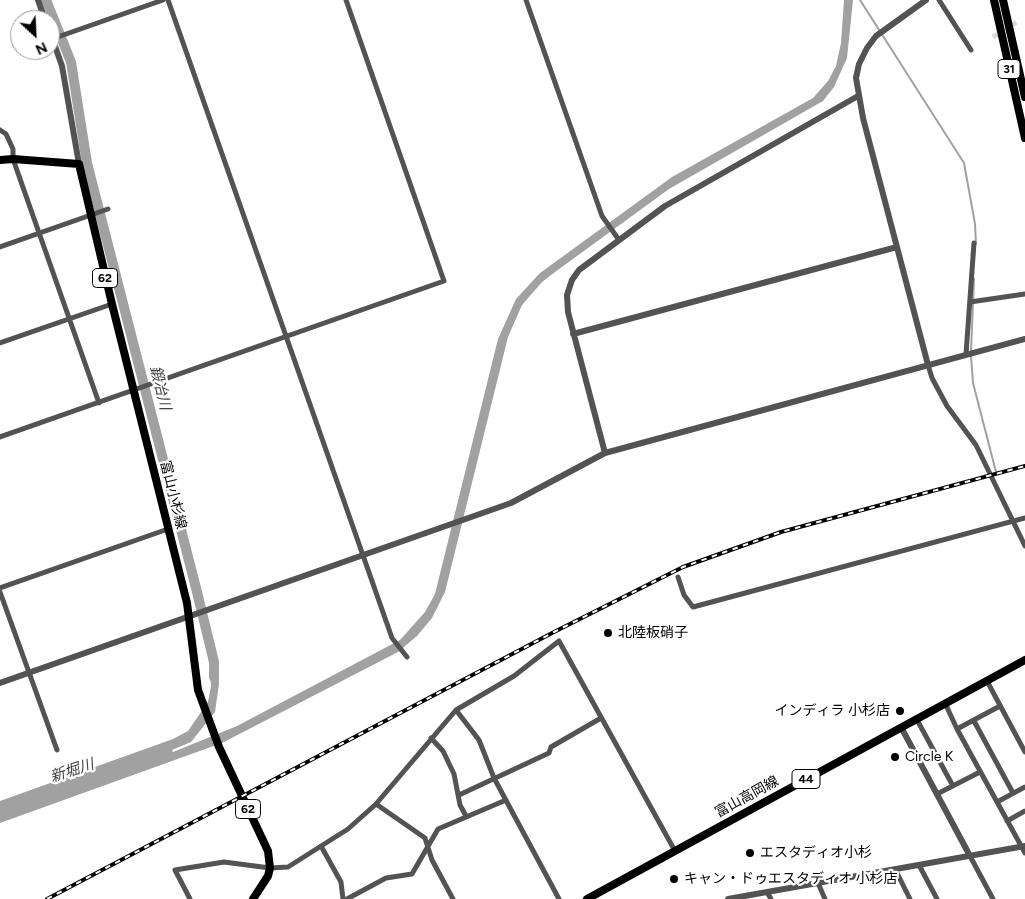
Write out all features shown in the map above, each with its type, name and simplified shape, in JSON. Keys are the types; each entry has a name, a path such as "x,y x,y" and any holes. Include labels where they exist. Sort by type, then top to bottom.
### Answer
{"main road":[{"name":"31","path":"994,0 1025,138"},
{"name":"31","path":"1003,0 1025,98"},
{"path":"0,160 13,159 79,164"},
{"name":"富山小杉線","path":"79,164 93,215 112,304 168,529 193,616 196,679 219,748 268,851 270,868"},
{"name":"富山高岡線","path":"587,899 1025,660"},
{"path":"253,899 265,882 270,868"}],"street":[{"path":"60,34 163,0"},
{"path":"168,0 362,556 393,640 407,657"},
{"path":"0,437 444,281 346,0"},
{"path":"526,0 602,216 619,240"},
{"path":"926,0 888,26 867,48 859,64 856,78 858,96 932,378 946,406 976,446 1011,521 1025,546"},
{"path":"939,0 971,50"},
{"path":"60,60 79,164"},
{"path":"605,452 568,312 567,296 572,280 578,270 665,206 858,96"},
{"path":"0,130 6,134 13,149 13,159 99,403"},
{"path":"0,247 108,209"},
{"path":"966,354 974,243"},
{"path":"573,334 897,247"},
{"path":"970,302 1025,294"},
{"path":"0,343 112,304"},
{"path":"0,684 511,503 605,452 1025,339"},
{"path":"678,577 684,595 693,607 1025,518"},
{"path":"0,588 168,529"},
{"path":"0,592 57,750"},
{"path":"190,899 174,870 224,862 270,868 288,867 362,819 456,710 514,676 559,641 675,852"},
{"path":"987,681 1025,752"},
{"path":"728,899 970,856 1024,849 980,772 945,703"},
{"path":"957,729 1000,706"},
{"path":"456,710 479,740 494,778 559,899"},
{"path":"459,795 549,753 551,747 601,718"},
{"path":"916,718 953,786"},
{"path":"974,721 1013,793"},
{"path":"901,726 993,899"},
{"path":"431,738 443,751 454,774 460,805 466,816"},
{"path":"937,794 980,772"},
{"path":"997,802 1025,787"},
{"path":"347,899 386,878 412,874 430,847 438,829 506,800"},
{"path":"376,804 425,838 430,847 432,860 454,899"},
{"path":"1007,821 1025,812"},
{"path":"322,846 341,882 343,899"},
{"path":"919,865 937,899"},
{"path":"895,869 910,899"},
{"path":"818,883 825,899"},
{"path":"767,892 771,899"}],"shaded area":[{"path":"844,0 853,0 847,58 834,87 823,101 669,189 542,282 522,305 508,337 445,592 432,618 417,636 398,652 222,743 0,823 0,801 173,739 188,731 208,702 211,686 209,664 218,662 219,684 215,712 191,742 172,750 173,752 237,726 400,640 425,612 435,594 498,339 516,299 540,273 672,177 813,98 828,81 836,66 841,43"}],"waterway":[{"name":"鍛冶川","path":"46,0 71,62 87,163 197,592 214,662 214,677"},
{"path":"860,0 964,163 975,224 976,244"},
{"path":"971,351 974,279"},
{"path":"971,356 973,383 996,472"}],"tunnel":[{"path":"993,37 1017,22"}],"railway":[{"path":"47,899 554,632 683,567 781,532 1025,466"}],"place":[{"name":"北陸板硝子","path":"608,633"},
{"name":"インディラ 小杉店","path":"900,711"},
{"name":"Circle K","path":"895,757"},
{"name":"エスタディオ小杉","path":"750,853"},
{"name":"キャン・ドゥエスタディオ 小杉店","path":"674,879"}],"water label":[{"name":"新堀川","path":"72,771"}]}
